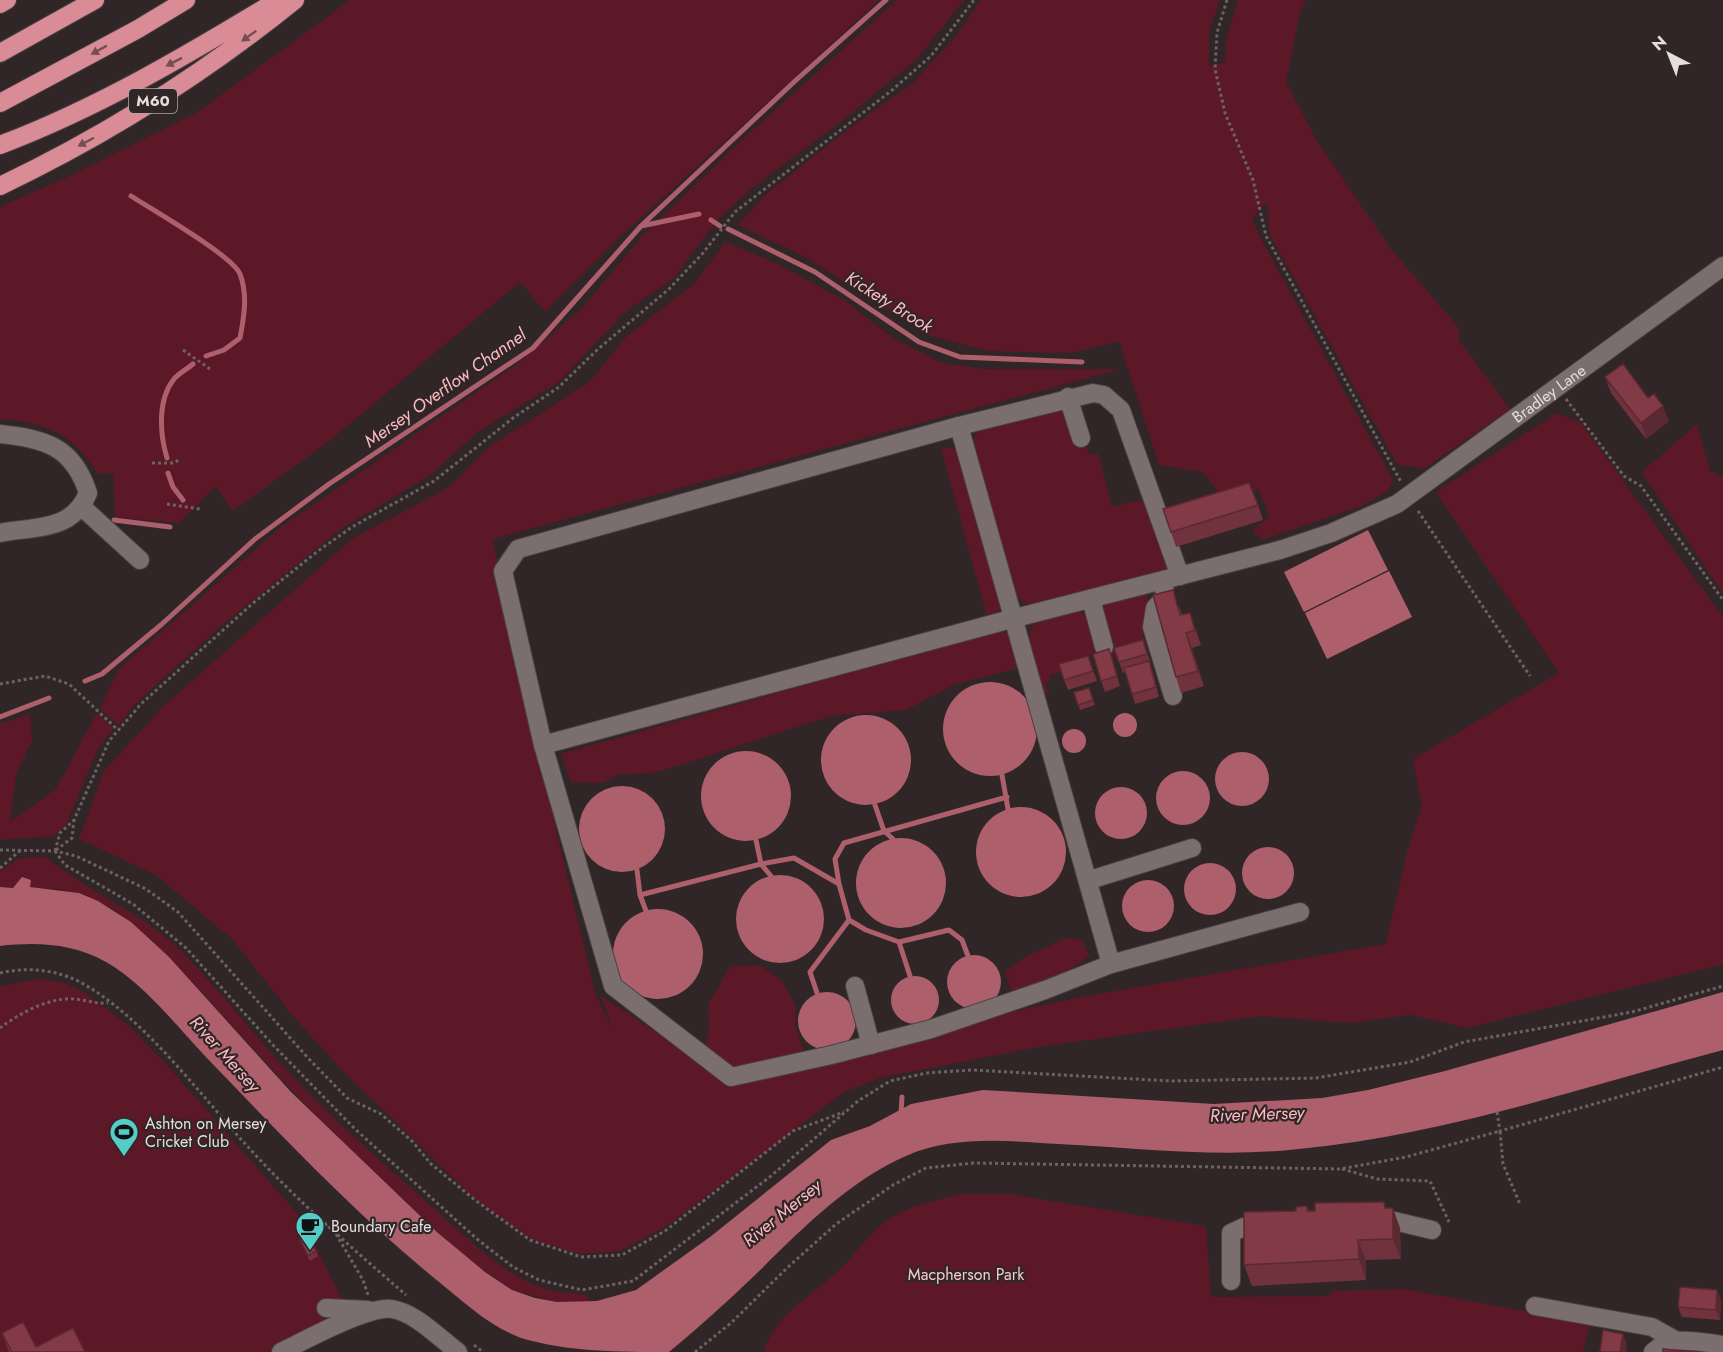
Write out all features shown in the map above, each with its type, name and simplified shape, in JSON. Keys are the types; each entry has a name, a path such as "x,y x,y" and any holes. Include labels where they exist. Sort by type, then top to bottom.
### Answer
{"highway":[{"path":"0,4 7,0"},
{"path":"0,53 95,0"},
{"path":"0,103 138,29 186,0"},
{"name":"M60","path":"0,145 45,128 189,54 278,0"},
{"name":"M60","path":"0,186 90,140 179,85 253,34 295,0"}],"street":[{"name":"Bradley Lane","path":"543,745 1015,618 1280,550 1372,515 1409,495 1723,266"},
{"path":"1173,696 1152,627 1155,608 1165,597 1172,578 1121,410 1104,395 1093,393 1068,397 518,549 503,571 543,745 613,986 731,1077 870,1045 941,1025 1045,990 1112,964 1300,912"},
{"path":"1068,397 1081,438"},
{"path":"959,426 1090,880 1112,964"},
{"path":"0,434 24,437 61,450 76,465 87,493 82,507 72,518 52,525 0,533"},
{"path":"82,507 140,560"},
{"path":"1090,599 1104,647"},
{"path":"1090,880 1192,848"},
{"path":"855,986 870,1045"},
{"path":"1358,1221 1390,1220 1432,1230"},
{"path":"1231,1281 1231,1233 1244,1227 1290,1224"},
{"path":"1535,1306 1652,1327 1675,1340 1723,1345"},
{"path":"326,1308 373,1311 392,1309 404,1313 462,1346"},
{"path":"281,1352 373,1311"},
{"path":"1653,1352 1663,1344 1675,1340"}],"path":[{"path":"55,851 72,838 74,820 109,741 141,704 193,656 318,551 352,527 434,481 513,418 559,387 597,350 669,289 703,253 735,212 891,91 931,56 974,0"},
{"path":"1227,0 1217,33 1215,69 1225,113 1252,180 1266,236 1390,465 1530,676"},
{"path":"183,350 210,369"},
{"path":"1557,387 1624,476 1641,486 1723,600"},
{"path":"152,463 172,463 181,459"},
{"path":"167,504 200,509"},
{"path":"0,684 45,676 69,684 118,729"},
{"path":"55,851 60,833 74,820"},
{"path":"0,868 22,849"},
{"path":"0,850 55,851 76,856 120,874 178,912 308,1058 347,1098 381,1114 412,1141 440,1171 530,1240 581,1257 622,1255 665,1231 793,1131 846,1111"},
{"path":"55,851 65,865 133,904 186,948 273,1045 355,1129 477,1239 513,1267 539,1280 582,1290 633,1281 771,1176 846,1111 890,1081 927,1073 1016,1071 1171,1081 1316,1078 1410,1062 1464,1042 1632,1012 1723,986"},
{"path":"0,973 29,969 44,970 82,983 108,1003 163,1052 250,1149 327,1224 409,1297"},
{"path":"0,1028 34,1008 54,1001 74,999 108,1003"},
{"path":"695,1352 731,1323 836,1224 893,1185 926,1168 974,1163 1340,1169 1406,1157 1723,1067"},
{"path":"1497,1112 1503,1164 1520,1204"},
{"path":"1340,1169 1377,1179 1430,1181 1449,1222"},
{"path":"315,1232 327,1224"},
{"path":"335,1231 363,1280 373,1311"},
{"path":"462,1346 483,1352"}],"green space":[{"path":"350,0 879,0 621,236 545,312 520,282 328,442 233,511 216,486 179,523 115,517 113,473 98,474 68,440 45,427 0,419 0,207 70,176 198,112"},
{"path":"897,0 964,0 917,59 842,121 752,188 718,219 673,279 626,311 559,382 478,432 429,476 342,528 222,625 134,705 119,725 100,709 118,670 281,527 519,363 582,308 644,234 743,139"},
{"path":"981,0 1220,0 1209,31 1209,66 1225,62 1226,40 1238,0 1305,0 1299,17 1286,82 1314,136 1390,248 1460,329 1458,339 1510,409 1424,469 1397,464 1270,235 1267,202 1252,219 1261,239 1393,480 1388,491 1361,506 1262,540 1253,530 1270,516 1258,489 1224,499 1203,472 1159,465 1119,341 1071,353 988,351 930,336 805,257 738,225 765,195 851,127 913,83 958,34"},
{"path":"725,242 780,265 844,300 890,336 941,363 986,369 1120,369 492,539 544,755 541,767 596,996 614,1031 601,996 731,1081 979,1019 1076,998 1386,944 1407,852 1422,807 1413,759 1559,673 1436,492 1557,413 1580,422 1723,617 1723,964 1466,1028 1411,1015 1349,1023 1262,1016 1044,1046 879,1078 844,1092 665,1227 620,1251 580,1254 532,1239 474,1198 344,1072 293,1016 233,940 156,875 79,839 104,771 164,706 352,539 451,486 489,447 590,381 627,336 696,282"},
{"path":"1064,408 1075,447 1086,445 1090,455 1098,453 1112,507 1149,498 1171,568 1037,605 1023,603 1016,593 972,443 980,427"},
{"path":"1697,424 1710,471 1723,477 1723,593 1642,472"},
{"path":"941,448 952,448 964,453 1002,605 996,616 988,620"},
{"path":"1145,593 1150,606 1143,631 1147,648 1114,658 1104,629 1103,606 1114,598"},
{"path":"1073,609 1089,615 1097,639 1095,650 1073,662 1074,668 1050,675 1051,681 1045,683 1049,694 1040,691 1031,655 1032,627 1044,618"},
{"path":"1000,630 1014,638 1022,667 953,685 906,710 831,716 667,769 652,773 621,774 602,783 571,782 561,754"},
{"path":"97,713 114,729 98,748 66,825 53,836 0,840 0,724 30,714 32,741 16,774 10,822 56,789"},
{"path":"46,857 79,881 148,924 180,950 307,1092 476,1246 502,1266 530,1283 565,1293 587,1295 589,1302 557,1302 512,1290 462,1255 323,1124 169,957 115,910 79,893 57,889 0,887 0,871 20,858"},
{"path":"1067,938 1082,940 1089,956 1068,971 1011,992 1005,971 1027,956"},
{"path":"760,965 782,981 796,1006 795,1026 806,1057 733,1073 705,1053 709,1028 708,1005 730,967"},
{"name":"Ashton on Mersey Cricket Club","path":"38,979 64,983 82,991 129,1026 166,1064 302,1219 344,1303 342,1317 267,1352 0,1352 0,987"},
{"name":"Macpherson Park","path":"961,1194 1009,1194 1206,1226 1211,1297 1328,1296 1333,1291 1403,1289 1590,1323 1583,1352 763,1352 779,1323 789,1312 834,1275 880,1226 908,1209"}],"water":[{"path":"1368,530 1388,570 1304,612 1284,572"},
{"path":"1389,571 1412,617 1327,659 1305,613"},
{"path":"990,682 1008,686 1023,696 1033,711 1037,729 1033,747 1023,762 1008,772 990,776 972,772 957,762 947,747 943,729 947,711 957,696 972,686"},
{"path":"1125,713 1134,716 1137,725 1134,734 1125,737 1116,734 1113,725 1116,716"},
{"path":"866,715 883,719 898,728 907,743 911,760 907,777 898,792 883,801 866,805 849,801 834,792 825,777 821,760 825,743 834,728 849,719"},
{"path":"1074,729 1083,732 1086,741 1083,750 1074,753 1065,750 1062,741 1065,732"},
{"path":"746,751 763,755 778,764 787,779 791,796 787,813 778,828 763,837 746,841 729,837 714,828 705,813 701,796 705,779 714,764 729,755"},
{"path":"1237,752 1247,752 1257,756 1265,764 1269,779 1265,794 1257,802 1247,806 1237,806 1227,802 1219,794 1215,784 1215,774 1219,764 1227,756"},
{"path":"1178,771 1188,771 1198,775 1206,783 1210,798 1206,813 1198,821 1188,825 1178,825 1168,821 1160,813 1156,803 1156,793 1160,783 1168,775"},
{"path":"614,786 630,786 653,798 662,812 665,829 662,846 653,860 630,872 614,872 598,865 586,853 579,837 579,821 586,805 598,793"},
{"path":"1116,787 1126,787 1140,794 1147,813 1140,832 1126,839 1116,839 1106,835 1099,828 1095,818 1095,808 1099,798 1106,791"},
{"path":"1021,807 1038,811 1053,820 1062,835 1066,852 1062,869 1053,884 1038,893 1021,897 1004,893 989,884 980,869 976,852 980,835 989,820 1004,811"},
{"path":"901,838 918,841 933,851 943,866 946,883 943,900 933,915 918,925 901,928 884,925 869,915 859,900 856,883 859,866 869,851 884,841"},
{"path":"1268,847 1282,851 1290,859 1294,873 1290,887 1282,895 1268,899 1254,895 1246,887 1242,873 1246,859 1254,851"},
{"path":"1205,863 1215,863 1229,870 1236,889 1229,908 1215,915 1205,915 1195,911 1188,904 1184,894 1184,884 1188,874 1195,867"},
{"path":"780,875 797,878 811,888 821,902 824,919 821,936 811,950 797,960 780,963 763,960 749,950 739,936 736,919 739,902 749,888 763,878"},
{"name":"River Mersey","path":"22,877 31,880 30,887 79,893 98,901 131,922 169,957 291,1092 438,1233 485,1272 512,1290 535,1298 557,1302 597,1301 636,1290 710,1237 831,1140 870,1126 911,1104 983,1090 1214,1104 1322,1098 1368,1090 1445,1071 1723,992 1723,1050 1460,1121 1407,1133 1299,1149 1239,1153 981,1141 924,1149 864,1179 825,1209 669,1352 575,1349 539,1343 509,1333 478,1313 439,1282 377,1229 318,1172 158,1005 119,970 80,951 54,945 0,946 0,887 13,888"},
{"path":"1148,880 1162,884 1170,892 1174,906 1170,920 1162,928 1148,932 1134,928 1126,920 1122,906 1126,892 1134,884"},
{"path":"658,909 683,917 695,929 703,954 695,979 683,991 658,999 633,991 621,979 613,954 621,929 633,917"},
{"path":"974,955 984,957 993,963 999,972 1001,982 999,992 993,1001 984,1007 974,1009 964,1007 955,1001 949,992 947,982 949,972 955,963 964,957"},
{"path":"910,976 920,976 935,986 939,1000 935,1014 929,1020 920,1024 910,1024 895,1014 891,1005 891,995 901,980"},
{"path":"827,992 838,994 851,1005 856,1021 854,1032 843,1045 827,1050 816,1048 803,1037 798,1021 800,1010 811,997"}],"building":[{"path":"1623,364 1648,398 1654,394 1663,406 1641,423 1605,377"},
{"path":"1249,483 1258,505 1171,532 1163,509"},
{"path":"1173,590 1180,615 1190,613 1195,630 1186,633 1198,671 1176,677 1153,595"},
{"path":"1143,640 1147,654 1119,662 1114,648"},
{"path":"1109,649 1117,676 1101,681 1093,654"},
{"path":"1088,656 1093,671 1064,680 1059,664"},
{"path":"1149,661 1156,687 1132,694 1124,668"},
{"path":"1089,688 1093,700 1078,705 1074,692"},
{"path":"1384,1202 1385,1208 1393,1208 1393,1239 1358,1240 1359,1259 1244,1265 1244,1212 1296,1211 1296,1207 1307,1206 1307,1211 1315,1211 1315,1203"},
{"name":"Boundary Cafe","path":"308,1236 316,1251 308,1256 300,1240"},
{"path":"1680,1287 1717,1290 1716,1310 1678,1307"},
{"path":"23,1322 36,1347 73,1328 85,1352 12,1352 2,1333"},
{"path":"1603,1330 1623,1334 1620,1352 1600,1352"},
{"path":"1663,1349 1698,1352 1663,1352"}],"waterway":[{"name":"Mersey Overflow Channel","path":"85,681 102,674 162,624 255,539 329,484 533,348 641,226 795,81 886,0"},
{"path":"131,196 208,245 223,256 240,274 245,298 240,338 224,350 206,356"},
{"name":"Kickety Brook","path":"641,226 699,214"},
{"name":"Kickety Brook","path":"711,220 720,226"},
{"name":"Kickety Brook","path":"728,229 815,272 919,342 960,357 1082,362"},
{"path":"167,458 163,439 162,407 174,379 193,364"},
{"path":"168,473 173,487 183,500"},
{"path":"114,520 170,527"},
{"path":"0,717 49,698"},
{"path":"1002,775 1008,809"},
{"path":"839,884 835,859 844,843 1007,797"},
{"path":"875,805 884,831 893,839"},
{"path":"756,840 761,864 771,876"},
{"path":"640,895 761,864 794,858 839,884 849,920 810,972 817,993"},
{"path":"637,870 640,895 646,911"},
{"path":"849,920 866,930 899,942 910,976"},
{"path":"899,942 949,930 962,940 968,956"},
{"path":"901,1113 902,1097"}],"place":[{"name":"Ashton on Mersey Cricket Club","path":"124,1158"},
{"name":"Boundary Cafe","path":"310,1252"}]}
